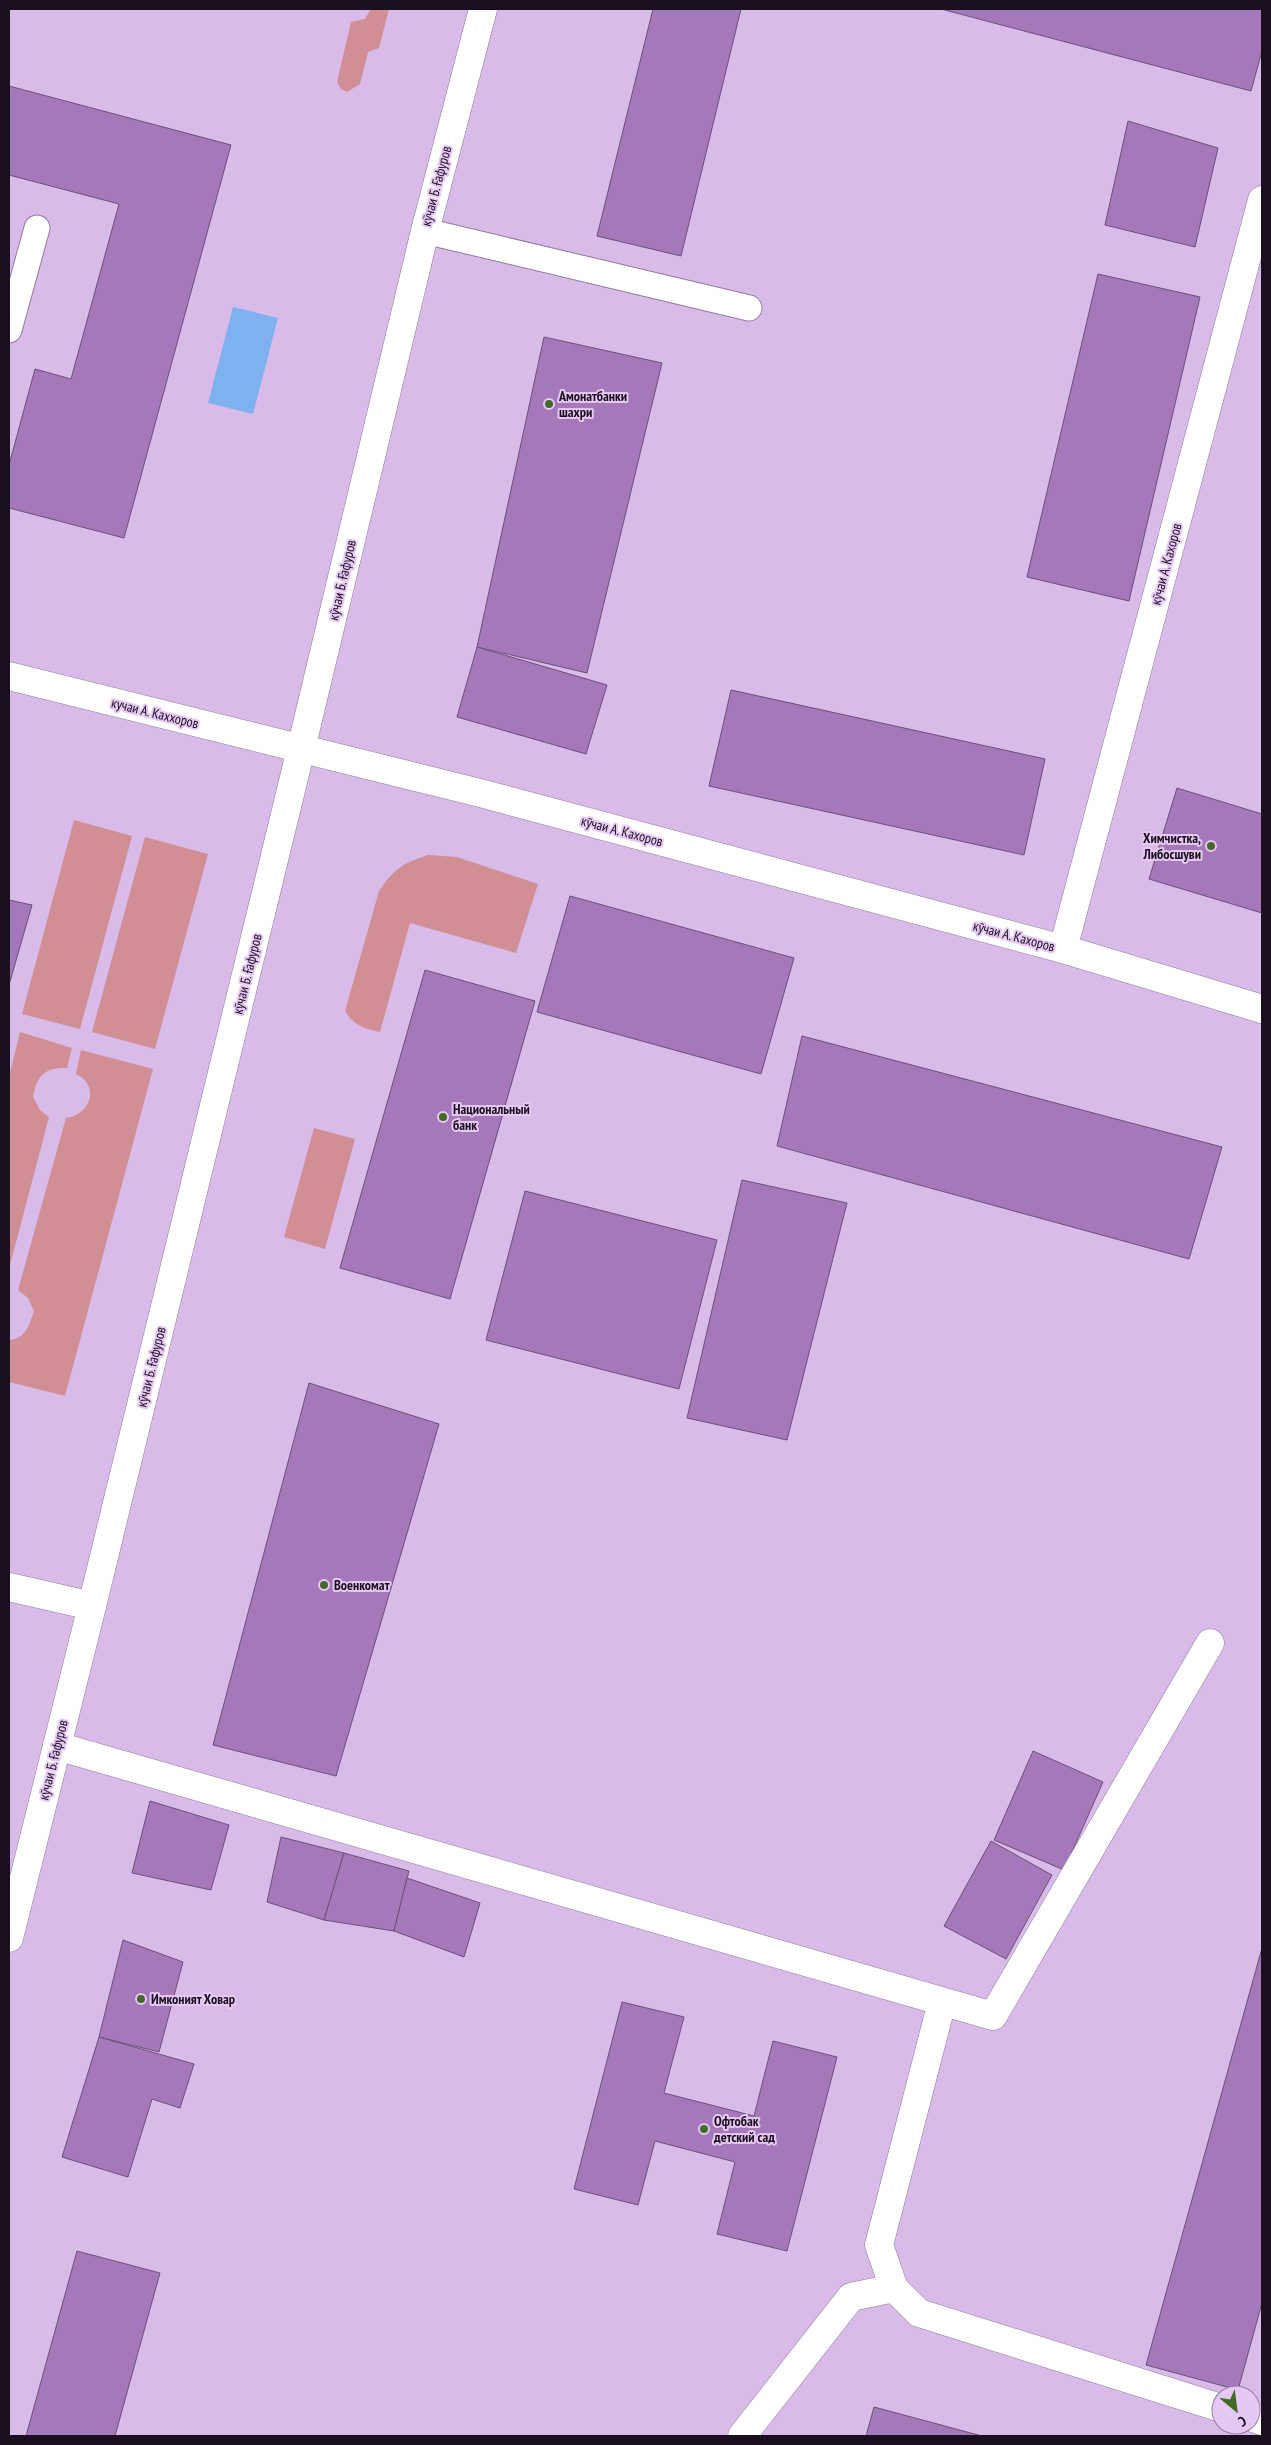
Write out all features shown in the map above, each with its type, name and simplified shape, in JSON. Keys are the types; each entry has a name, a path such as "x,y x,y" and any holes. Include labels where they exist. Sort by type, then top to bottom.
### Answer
{"street":[{"name":"кӯчаи Б. Ғафуров","path":"9,1938 301,749 425,230 483,9"},
{"name":"кӯчаи А. Кахоров","path":"301,749 494,797 1063,949 1262,200"},
{"name":"кучаи А. Каххоров","path":"9,676 301,749"},
{"path":"1063,949 1262,1008"},
{"path":"9,1587 92,1606"},
{"path":"57,1746 993,2016 1210,1643"},
{"path":"942,2002 879,2245 894,2288 919,2313 1211,2405"},
{"path":"742,2436 851,2297 894,2288"}],"lane":[{"path":"9,330 37,228"},
{"path":"425,230 749,308"}],"shaded area":[{"path":"371,9 389,9 379,48 368,52 360,84 347,92 341,89 337,82 351,22 365,19"},
{"path":"74,820 132,836 80,1029 22,1014"},
{"path":"145,837 208,854 155,1049 92,1032"},
{"path":"428,855 457,857 538,884 516,953 410,923 380,1032 364,1028 352,1020 345,1011 379,891 389,877 400,868"},
{"path":"20,1032 72,1048 67,1068 53,1069 43,1074 39,1078 33,1097 40,1110 49,1117 9,1269 9,1077"},
{"path":"81,1050 153,1069 65,1396 9,1382 9,1340 23,1334 34,1311 28,1298 18,1290 66,1118 81,1112 89,1099 90,1092 88,1086 84,1079 76,1074"},
{"path":"314,1128 355,1139 325,1249 284,1237"}],"water":[{"path":"233,307 278,318 253,414 208,403"}],"building":[{"path":"653,9 741,9 681,256 597,236"},
{"path":"941,9 1262,9 1262,51 1251,91"},
{"path":"9,86 231,145 124,538 9,508 9,465 35,369 71,379 119,204 9,175"},
{"path":"1128,121 1218,148 1195,247 1105,225"},
{"path":"1098,274 1200,297 1129,601 1027,577"},
{"path":"544,337 662,363 587,673 477,647"},
{"path":"477,647 607,685 586,754 457,717"},
{"path":"731,690 1045,759 1024,855 709,786"},
{"name":"Химчистка, Либосшуви","path":"1177,788 1262,814 1262,913 1149,879"},
{"path":"570,896 794,958 761,1074 537,1012"},
{"path":"9,900 32,905 9,985"},
{"name":"Национальный банк","path":"425,970 535,1001 450,1299 340,1268"},
{"path":"802,1036 1222,1147 1189,1259 777,1146"},
{"path":"742,1180 847,1203 787,1440 687,1418"},
{"path":"525,1191 717,1240 679,1389 486,1340"},
{"name":"Военкомат","path":"309,1383 439,1424 336,1776 213,1745"},
{"path":"1033,1751 1103,1782 1064,1870 994,1840"},
{"path":"150,1801 229,1825 211,1890 132,1873"},
{"path":"281,1837 344,1853 324,1920 267,1902"},
{"path":"991,1841 1052,1875 1006,1959 944,1926"},
{"path":"344,1853 409,1871 394,1931 324,1920"},
{"path":"407,1878 480,1903 464,1957 394,1931"},
{"name":"Имконият Ховар","path":"123,1940 183,1962 159,2052 99,2037"},
{"path":"1262,1948 1262,2303 1239,2385 1220,2385 1146,2365"},
{"name":"Офтобак детский сад","path":"622,2002 684,2017 664,2093 754,2116 773,2041 837,2057 787,2251 717,2234 735,2162 655,2141 638,2205 574,2189"},
{"path":"99,2037 194,2064 180,2108 152,2099 128,2177 62,2157"},
{"path":"77,2251 160,2273 115,2436 26,2436"},
{"path":"874,2407 982,2436 866,2436"}],"place":[{"name":"Амонатбанки шахри","path":"549,404"},
{"name":"Химчистка, Либосшуви","path":"1211,846"},
{"name":"Национальный банк","path":"443,1117"},
{"name":"Военкомат","path":"324,1585"},
{"name":"Имконият Ховар","path":"141,1999"},
{"name":"Офтобак детский сад","path":"704,2129"}]}
